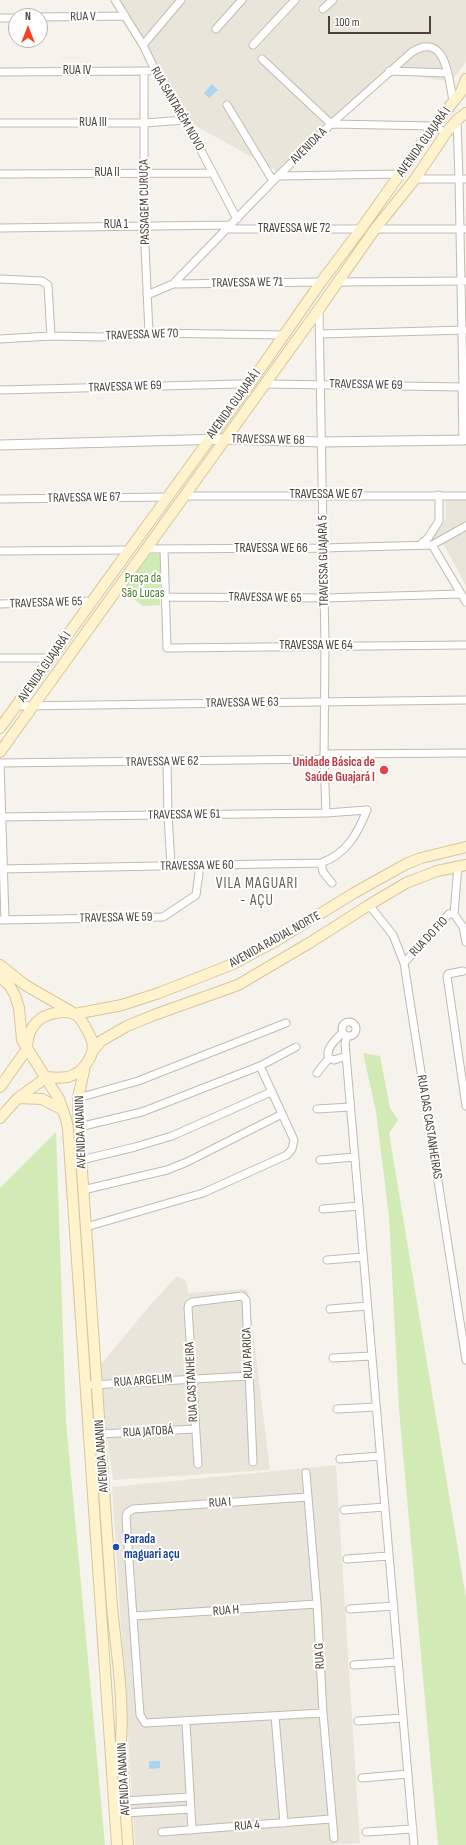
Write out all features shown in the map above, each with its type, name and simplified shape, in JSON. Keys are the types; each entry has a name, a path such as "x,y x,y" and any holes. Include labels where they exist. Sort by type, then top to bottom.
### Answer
{"main road":[{"name":"AVENIDA GUAJARÁ I","path":"0,728 18,706 50,658 249,385 321,282 401,174 434,126 461,92 466,79"},
{"name":"AVENIDA GUAJARÁ I","path":"0,752 86,635 146,549 320,309 375,229 415,179 456,120 466,113"},
{"name":"AVENIDA RADIAL NORTE","path":"78,1016 159,993 233,964 276,941 354,893 406,864 421,858 466,847"},
{"name":"AVENIDA RADIAL NORTE","path":"92,1052 101,1041 127,1026 238,985 311,942 369,904 418,878 437,870 462,865"},
{"path":"0,965 25,986 78,1016 92,1040 92,1052 85,1066 78,1073 69,1077 45,1075 18,1098 0,1118"},
{"path":"0,976 9,985 15,995 20,1014 22,1040 28,1052 45,1075"},
{"path":"0,1087 28,1052 30,1032 41,1019 57,1013 78,1016"},
{"name":"AVENIDA ANANIN","path":"85,1066 78,1098 79,1127 86,1227 105,1672 117,1845"},
{"name":"AVENIDA ANANIN","path":"45,1075 59,1099 68,1129 92,1385 101,1434 112,1606 119,1671 121,1741 128,1845"},
{"path":"18,1098 42,1098 63,1110"},
{"path":"105,1672 119,1671"}],"street":[{"path":"143,45 181,0"},
{"path":"216,29 242,0"},
{"path":"253,45 295,0"},
{"path":"323,8 333,0"},
{"name":"RUA SANTARÉM NOVO","path":"118,2 143,45 155,70 185,120 237,219"},
{"name":"RUA V","path":"48,17 125,16"},
{"name":"AVENIDA A","path":"147,295 173,284 331,124 412,52 420,47 427,46 432,47 439,52 444,59 453,102"},
{"path":"262,59 331,124 434,126 446,133"},
{"name":"RUA IV","path":"0,72 155,70"},
{"name":"PASSAGEM CURUÇA","path":"144,71 144,225 149,333"},
{"path":"389,71 448,74"},
{"path":"227,105 276,178 401,174"},
{"name":"RUA III","path":"0,124 185,120"},
{"path":"456,120 463,179 465,440"},
{"name":"RUA II","path":"0,174 213,173"},
{"path":"415,179 463,179"},
{"name":"RUA 1","path":"0,228 144,225 230,227"},
{"name":"TRAVESSA WE 72","path":"230,227 361,229"},
{"path":"375,229 463,229"},
{"path":"0,279 42,281 46,283 49,287 51,336"},
{"path":"338,282 463,281"},
{"name":"TRAVESSA WE 71","path":"173,284 321,282"},
{"name":"TRAVESSA GUAJARÁ 5","path":"320,309 325,646 324,757 326,813"},
{"path":"320,334 464,330"},
{"name":"TRAVESSA WE 70","path":"0,339 51,336 100,337 149,333 284,335"},
{"name":"TRAVESSA WE 69","path":"266,384 465,387"},
{"name":"TRAVESSA WE 69","path":"0,390 249,385"},
{"name":"TRAVESSA WE 68","path":"0,445 225,439 322,442 465,440"},
{"path":"420,544 425,543 439,521 439,495"},
{"name":"TRAVESSA WE 67","path":"185,496 466,496"},
{"name":"TRAVESSA WE 67","path":"0,499 168,497"},
{"path":"420,544 432,545 466,526"},
{"name":"TRAVESSA WE 66","path":"146,549 323,548 420,544"},
{"path":"432,545 462,590 466,602"},
{"path":"0,551 129,550"},
{"path":"164,550 165,597"},
{"name":"TRAVESSA WE 65","path":"165,597 324,598 462,590"},
{"name":"TRAVESSA WE 64","path":"165,597 167,648 466,646"},
{"name":"TRAVESSA WE 65","path":"0,604 92,601"},
{"path":"0,658 50,658"},
{"name":"TRAVESSA WE 63","path":"18,706 466,700"},
{"name":"TRAVESSA WE 62","path":"0,763 167,762 466,753"},
{"path":"167,762 171,866"},
{"path":"0,763 2,920"},
{"name":"TRAVESSA WE 61","path":"1,817 326,813 367,810"},
{"name":"TRAVESSA WE 60","path":"1,869 320,864 341,853 353,838 367,810"},
{"path":"320,864 323,872 332,883"},
{"path":"462,865 454,914 463,927 466,942"},
{"name":"TRAVESSA WE 59","path":"2,920 163,917 196,895 200,866"},
{"name":"RUA DAS CASTANHEIRAS","path":"369,904 393,935 404,963 466,1360"},
{"name":"RUA DO FIO","path":"404,963 449,914 454,914"},
{"path":"463,971 448,974 446,976 466,1106"},
{"path":"78,1098 138,1081 286,1023"},
{"path":"346,1056 334,1060 327,1054 328,1050 344,1034 345,1043 350,1107 355,1157 363,1257 368,1306 376,1407 381,1456 389,1556 394,1606 414,1845"},
{"path":"79,1127 142,1112 260,1066 296,1047"},
{"path":"317,1073 330,1058"},
{"path":"86,1227 203,1193 287,1155 292,1149 294,1140 260,1066"},
{"path":"81,1160 135,1147 172,1136 271,1092"},
{"path":"317,1109 350,1107"},
{"path":"83,1190 167,1170 187,1162 282,1114"},
{"path":"320,1160 355,1157"},
{"path":"324,1209 359,1206"},
{"path":"327,1260 363,1257"},
{"name":"RUA PARICA","path":"193,1302 242,1296 246,1300 248,1376 253,1462"},
{"name":"RUA CASTANHEIRA","path":"193,1302 189,1304 188,1308 198,1464"},
{"path":"330,1309 368,1306"},
{"path":"333,1358 372,1356"},
{"name":"RUA ARGELIM","path":"92,1385 192,1378 248,1376"},
{"path":"337,1409 376,1407"},
{"name":"RUA JATOBÁ","path":"101,1434 195,1429"},
{"path":"340,1459 381,1456"},
{"name":"RUA G","path":"306,1473 317,1604 331,1819 334,1838"},
{"name":"RUA I","path":"134,1616 126,1518 127,1513 133,1509 308,1497"},
{"path":"344,1510 385,1507"},
{"path":"347,1559 389,1556"},
{"name":"RUA H","path":"134,1616 317,1604"},
{"path":"350,1609 394,1606"},
{"path":"134,1616 140,1715 145,1723 186,1722 323,1713"},
{"path":"354,1665 398,1662"},
{"path":"275,1716 284,1823"},
{"path":"358,1721 403,1718"},
{"path":"186,1722 192,1830"},
{"path":"362,1778 408,1774"},
{"path":"125,1802 190,1797"},
{"path":"125,1813 191,1809"},
{"name":"RUA 4","path":"162,1832 331,1819"},
{"path":"366,1832 413,1829"}],"shaded area":[{"path":"115,0 466,0 466,62 451,82 386,71 331,124 277,171 185,120"},
{"path":"446,494 466,494 466,586 444,545 428,544 446,519"},
{"path":"177,1276 186,1281 188,1293 244,1289 248,1291 270,1470 113,1480 98,1368 151,1304"},
{"path":"336,1465 360,1843 329,1845 135,1845 112,1487"}],"green space":[{"name":"Praça da São Lucas","path":"147,553 160,554 160,605 143,606 122,590"},
{"path":"363,1053 380,1056 390,1108 398,1120 389,1133 466,1598 466,1845 438,1845 399,1409 389,1217 376,1112"},
{"path":"56,1132 66,1421 105,1845 0,1845 0,1188"}],"water":[{"path":"212,84 218,90 209,98 204,93"},
{"path":"149,1761 160,1761 160,1768 149,1769"}],"place":[{"name":"Unidade Básica de Saúde Guajará I","path":"384,770"},
{"name":"Parada maguari açu","path":"116,1547"}],"district":[{"name":"VILA MAGUARI - AÇU","path":"257,892"}]}
